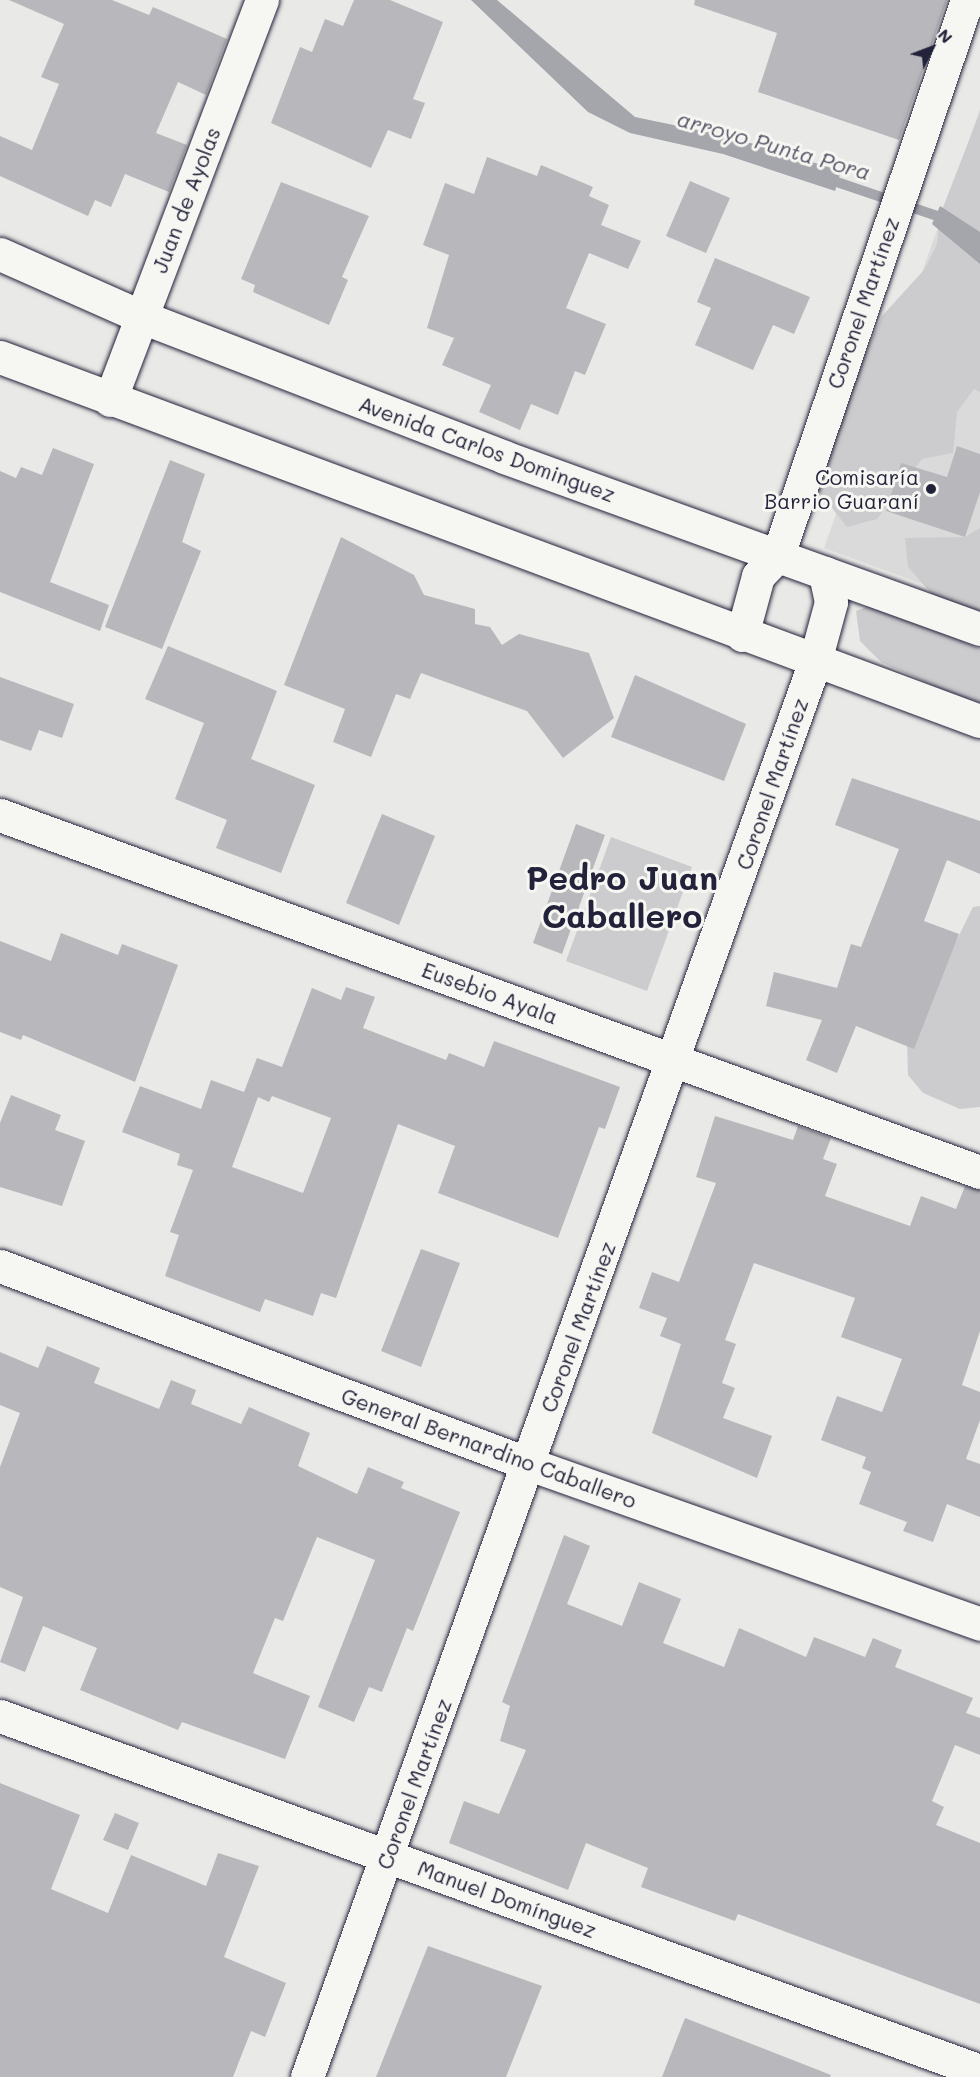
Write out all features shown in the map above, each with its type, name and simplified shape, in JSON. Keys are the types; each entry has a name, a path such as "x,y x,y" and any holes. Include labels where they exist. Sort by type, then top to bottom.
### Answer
{"street":[{"name":"Juan de Ayolas","path":"110,400 262,0"},
{"name":"Coronel Martínez","path":"742,634 758,576 778,555 967,0"},
{"name":"Avenida Carlos Dominguez","path":"0,254 142,317 504,457 980,629"},
{"path":"0,357 110,400 980,721"},
{"name":"Coronel Martínez","path":"308,2077 815,661 831,602 825,573"},
{"name":"Eusebio Ayala","path":"0,815 980,1172"},
{"name":"General Bernardino Caballero","path":"0,1266 529,1464 980,1624"},
{"name":"Manuel Domínguez","path":"0,1716 980,2070"}],"shaded area":[{"path":"471,0 497,0 635,117 731,137 841,171 835,191 723,154 630,133 588,112"},
{"path":"980,109 980,605 824,548"},
{"path":"980,112 980,392 974,389 957,412 953,453 922,459 877,519 847,527 810,480 882,316 924,270 937,244 940,215"},
{"path":"940,206 980,232 980,264 932,224"},
{"path":"980,528 980,623 931,593 908,567 905,538 965,537"},
{"path":"875,604 980,649 980,713 967,701 881,662 860,641 856,611"},
{"path":"611,837 692,867 647,991 566,961"},
{"path":"980,906 980,1107 960,1109 923,1093 908,1075 907,1041 973,907"}],"building":[{"path":"9,0 112,0 149,15 153,7 227,39 206,95 178,82 156,133 187,145 169,192 125,174 111,207 95,200 88,216 0,176 0,136 32,150 59,84 41,77 64,24"},
{"path":"354,0 390,0 443,22 413,99 425,103 411,139 388,130 371,168 271,123 300,47 312,52 325,19 343,26"},
{"path":"695,0 947,0 899,140 758,92 777,33 694,5"},
{"path":"487,157 537,176 541,165 593,187 589,196 609,205 601,225 641,241 628,269 589,253 566,308 606,324 585,375 575,371 558,415 531,404 520,430 479,412 491,385 442,365 454,338 427,328 449,255 423,245 445,183 474,194"},
{"path":"690,181 730,198 706,253 666,236"},
{"path":"281,182 369,216 342,277 348,280 329,325 253,292 255,285 241,279"},
{"path":"715,258 810,297 794,334 773,325 753,370 695,345 711,308 697,302"},
{"path":"957,446 980,454 980,492 965,537 886,511 901,463 947,477"},
{"path":"53,448 94,464 50,582 109,605 100,631 0,592 0,471 16,478 21,467 42,475"},
{"path":"170,460 205,474 182,542 201,551 162,649 105,627"},
{"path":"341,537 414,575 424,595 475,609 475,624 490,627 502,645 519,634 589,653 614,718 563,758 527,711 421,673 410,699 396,694 371,757 333,742 345,709 284,685"},
{"path":"168,646 277,691 251,759 315,785 281,873 216,848 227,820 175,799 204,723 145,699"},
{"path":"635,675 746,724 724,781 611,737"},
{"path":"0,677 74,704 62,738 39,730 31,751 0,740"},
{"path":"852,778 980,821 980,874 947,860 924,921 959,934 914,1049 856,1026 837,1073 806,1060 822,1020 766,1006 774,972 837,988 851,944 861,947 899,849 835,825"},
{"path":"382,814 435,836 399,925 346,903"},
{"path":"576,824 605,835 562,954 533,943"},
{"path":"61,933 118,955 122,944 178,965 135,1082 23,1035 21,1040 0,1032 0,941 51,961"},
{"path":"346,987 375,997 363,1028 446,1060 449,1053 484,1067 494,1041 620,1087 605,1129 599,1127 558,1238 438,1193 455,1146 398,1124 336,1298 321,1293 313,1316 265,1299 260,1312 165,1276 179,1235 170,1232 193,1170 177,1165 180,1154 122,1132 140,1086 201,1109 211,1080 244,1092 257,1058 282,1067 312,988 341,1000","holes":["272,1096 331,1118 303,1193 232,1167 258,1097 269,1102"]},
{"path":"11,1095 61,1115 55,1130 85,1141 62,1206 0,1187 0,1123"},
{"path":"715,1116 793,1140 798,1126 831,1138 823,1159 837,1164 825,1196 910,1226 921,1196 956,1209 965,1186 980,1190 980,1331 962,1385 980,1392 980,1420 966,1459 980,1464 980,1517 947,1504 933,1542 903,1531 907,1522 859,1504 871,1472 862,1468 866,1457 821,1440 837,1396 882,1412 902,1359 841,1337 855,1298 754,1263 725,1340 736,1344 722,1383 735,1388 723,1418 772,1436 757,1478 652,1433 681,1344 660,1336 667,1318 639,1308 652,1272 679,1282 716,1183 696,1177"},
{"path":"421,1249 460,1263 421,1367 381,1351"},
{"path":"47,1346 100,1368 94,1383 159,1409 171,1380 196,1390 191,1404 241,1424 249,1407 310,1433 298,1466 357,1494 368,1467 404,1482 401,1488 460,1512 413,1631 407,1628 382,1692 369,1687 354,1722 318,1707 375,1560 317,1537 283,1621 275,1618 253,1673 310,1696 285,1759 182,1722 178,1730 80,1690 97,1648 43,1626 25,1672 0,1662 23,1597 0,1587 0,1467 20,1413 0,1405 0,1352 38,1368"},
{"path":"564,1535 590,1546 567,1604 622,1626 639,1582 681,1599 663,1643 724,1667 739,1628 806,1657 814,1637 865,1657 873,1638 902,1650 895,1667 973,1698 966,1713 980,1718 980,1755 955,1745 932,1801 944,1807 936,1825 980,1843 980,2004 738,1914 735,1921 641,1887 648,1868 586,1843 568,1890 449,1843 464,1801 499,1814 526,1750 500,1741 510,1706 502,1702"},
{"path":"0,1783 80,1815 51,1889 108,1913 131,1855 206,1886 218,1853 259,1866 224,1957 286,1983 265,2037 251,2031 233,2077 0,2077"},
{"path":"115,1813 139,1823 128,1850 103,1840"},
{"path":"428,1946 542,1986 506,2077 376,2077"},
{"path":"685,2018 831,2075 830,2077 662,2077"}],"waterway":[{"name":"arroyo Punta Pora","path":"825,178 949,220"}],"place":[{"name":"Comisaría Barrio Guaraní","path":"931,489"}],"district":[{"name":"Pedro Juan Caballero","path":"622,896"}]}
